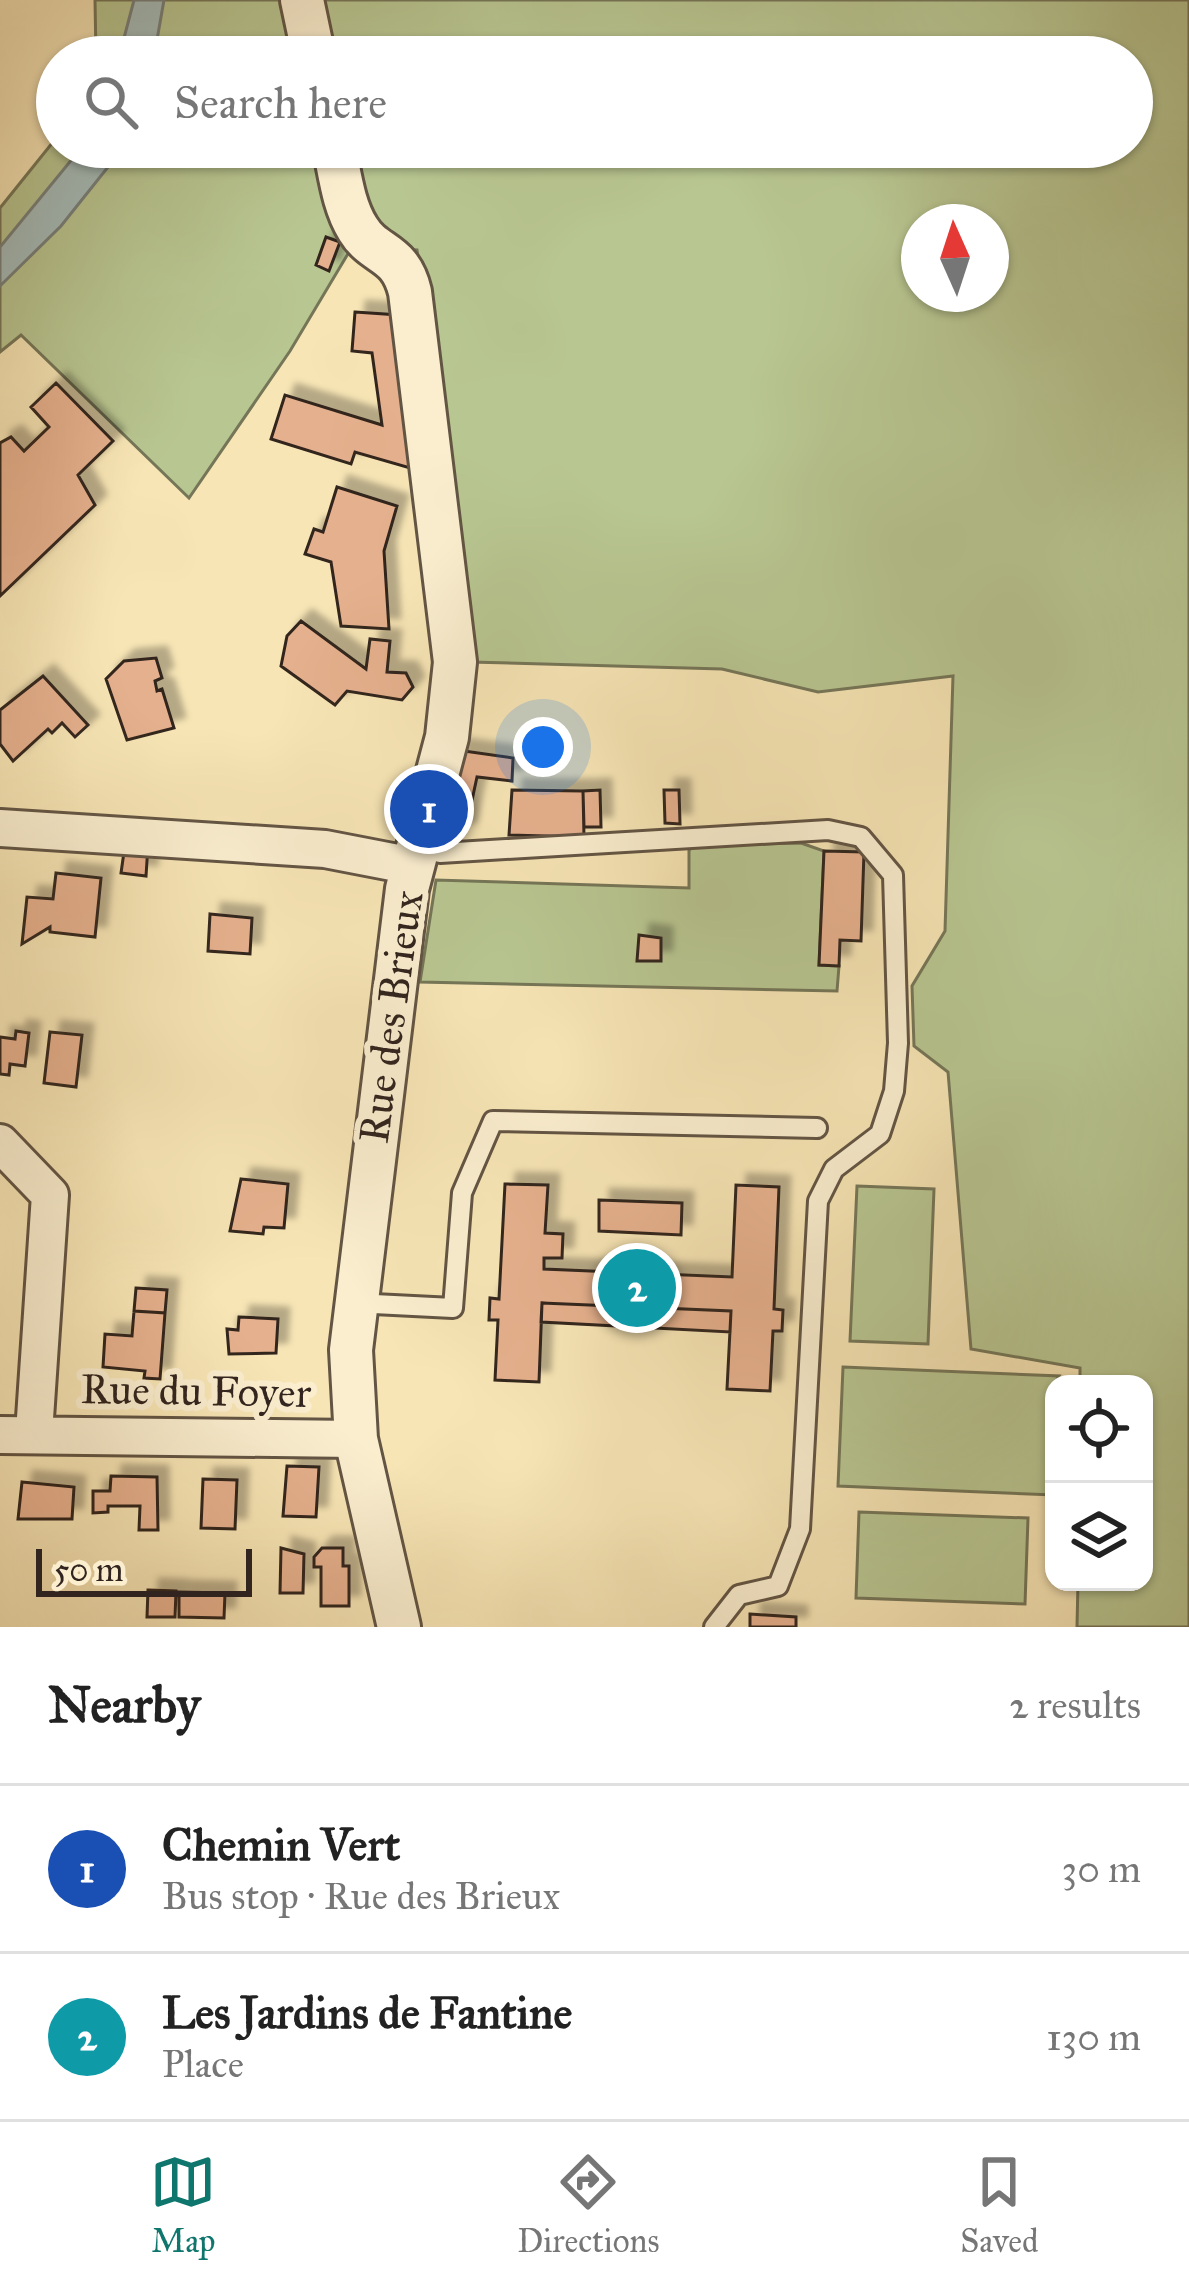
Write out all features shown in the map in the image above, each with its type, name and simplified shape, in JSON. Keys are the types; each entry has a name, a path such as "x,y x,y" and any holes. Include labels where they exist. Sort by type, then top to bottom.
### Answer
{"street":[{"path":"302,0 310,36"},
{"name":"Rue des Brieux","path":"339,168 360,234 404,270 410,292 455,662 447,737 354,1303 356,1439 399,1627"},
{"path":"0,828 427,860"},
{"name":"Rue du Foyer","path":"0,1143 50,1195 17,1434 356,1439"}],"lane":[{"path":"427,860 828,830 861,837 892,875 894,1091 880,1134 834,1169 818,1201 800,1529 778,1586 740,1595 714,1627"},
{"path":"354,1303 453,1308 462,1193 493,1121 817,1128"}],"green space":[{"path":"95,0 1189,0 1189,1627 1077,1627 1078,1591 1153,1591 1153,1375 1080,1375 1080,1368 971,1349 948,1072 914,1046 912,986 945,931 953,676 818,692 722,669 470,662 417,250 352,247 290,351 189,498 21,335 0,352 0,208 36,163 36,168 1153,168 1153,36 96,36"},
{"path":"801,843 824,851 819,965 839,966 837,991 420,982 436,880 689,888 689,850 695,845"},
{"path":"857,1186 934,1189 928,1344 850,1341"},
{"path":"843,1367 1045,1375 1045,1495 838,1486"},
{"path":"859,1512 1028,1518 1025,1604 856,1598"}],"water":[{"path":"134,0 164,0 158,36 125,36"},
{"path":"65,168 107,168 61,226 0,286 0,247"}],"building":[{"path":"326,237 340,242 329,271 316,265"},
{"path":"355,312 399,315 417,470 355,452 351,464 271,439 285,395 382,425 372,353 352,351"},
{"path":"56,383 113,441 78,475 95,505 0,596 0,443 11,437 24,451 49,427 31,407"},
{"path":"337,487 397,506 384,551 389,629 341,626 331,562 305,554 314,529 323,532"},
{"path":"301,621 366,669 370,639 390,641 387,672 406,673 413,687 402,700 347,691 335,705 281,666 287,636"},
{"path":"156,658 162,678 155,681 157,691 162,689 174,728 127,740 106,679 124,661"},
{"path":"43,676 88,725 75,737 62,723 52,733 48,729 13,761 0,744 0,710"},
{"path":"457,750 513,758 512,781 477,777 465,833 441,832"},
{"path":"512,790 583,791 584,837 509,835"},
{"path":"600,790 601,827 584,827 583,791"},
{"path":"664,790 679,790 680,824 665,823"},
{"path":"125,845 148,845 146,876 121,873"},
{"path":"824,851 864,852 861,941 840,940 839,966 819,965"},
{"path":"56,873 101,878 95,937 50,932 50,927 22,944 27,897 53,899"},
{"path":"210,914 252,918 250,954 208,951"},
{"path":"639,935 661,938 661,961 637,961"},
{"path":"16,1031 29,1033 25,1066 10,1064 9,1075 0,1074 0,1037 15,1039"},
{"path":"50,1032 82,1035 76,1087 44,1083"},
{"path":"241,1179 288,1184 284,1228 264,1227 263,1234 230,1231"},
{"path":"505,1184 548,1185 545,1233 563,1234 562,1258 544,1258 544,1269 732,1277 736,1185 779,1187 774,1309 783,1310 782,1331 773,1331 770,1391 727,1389 731,1311 542,1303 539,1382 495,1380 498,1320 489,1320 490,1298 499,1299"},
{"path":"599,1200 682,1203 681,1235 599,1231"},
{"path":"136,1288 167,1290 165,1313 134,1311"},
{"path":"542,1303 731,1311 730,1332 541,1322"},
{"path":"134,1311 165,1313 160,1379 144,1378 145,1371 103,1367 105,1334 132,1336"},
{"path":"239,1317 278,1319 276,1353 229,1354 227,1329 238,1330"},
{"path":"287,1466 319,1467 316,1517 283,1516"},
{"path":"111,1476 157,1477 158,1530 139,1530 140,1506 108,1506 108,1512 93,1513 93,1491 110,1491"},
{"path":"203,1479 237,1480 235,1529 201,1528"},
{"path":"22,1482 74,1487 72,1519 18,1519"},
{"path":"281,1548 304,1554 303,1593 280,1593"},
{"path":"322,1548 343,1548 343,1566 349,1566 349,1606 321,1606 321,1567 314,1567 314,1557"},
{"path":"148,1590 176,1591 175,1617 147,1617"},
{"path":"179,1592 225,1593 224,1618 179,1617"},
{"path":"750,1614 796,1617 796,1627 750,1627"}],"place":[{"name":"Chemin Vert","path":"429,809"},
{"name":"Les Jardins de Fantine","path":"637,1288"}]}
